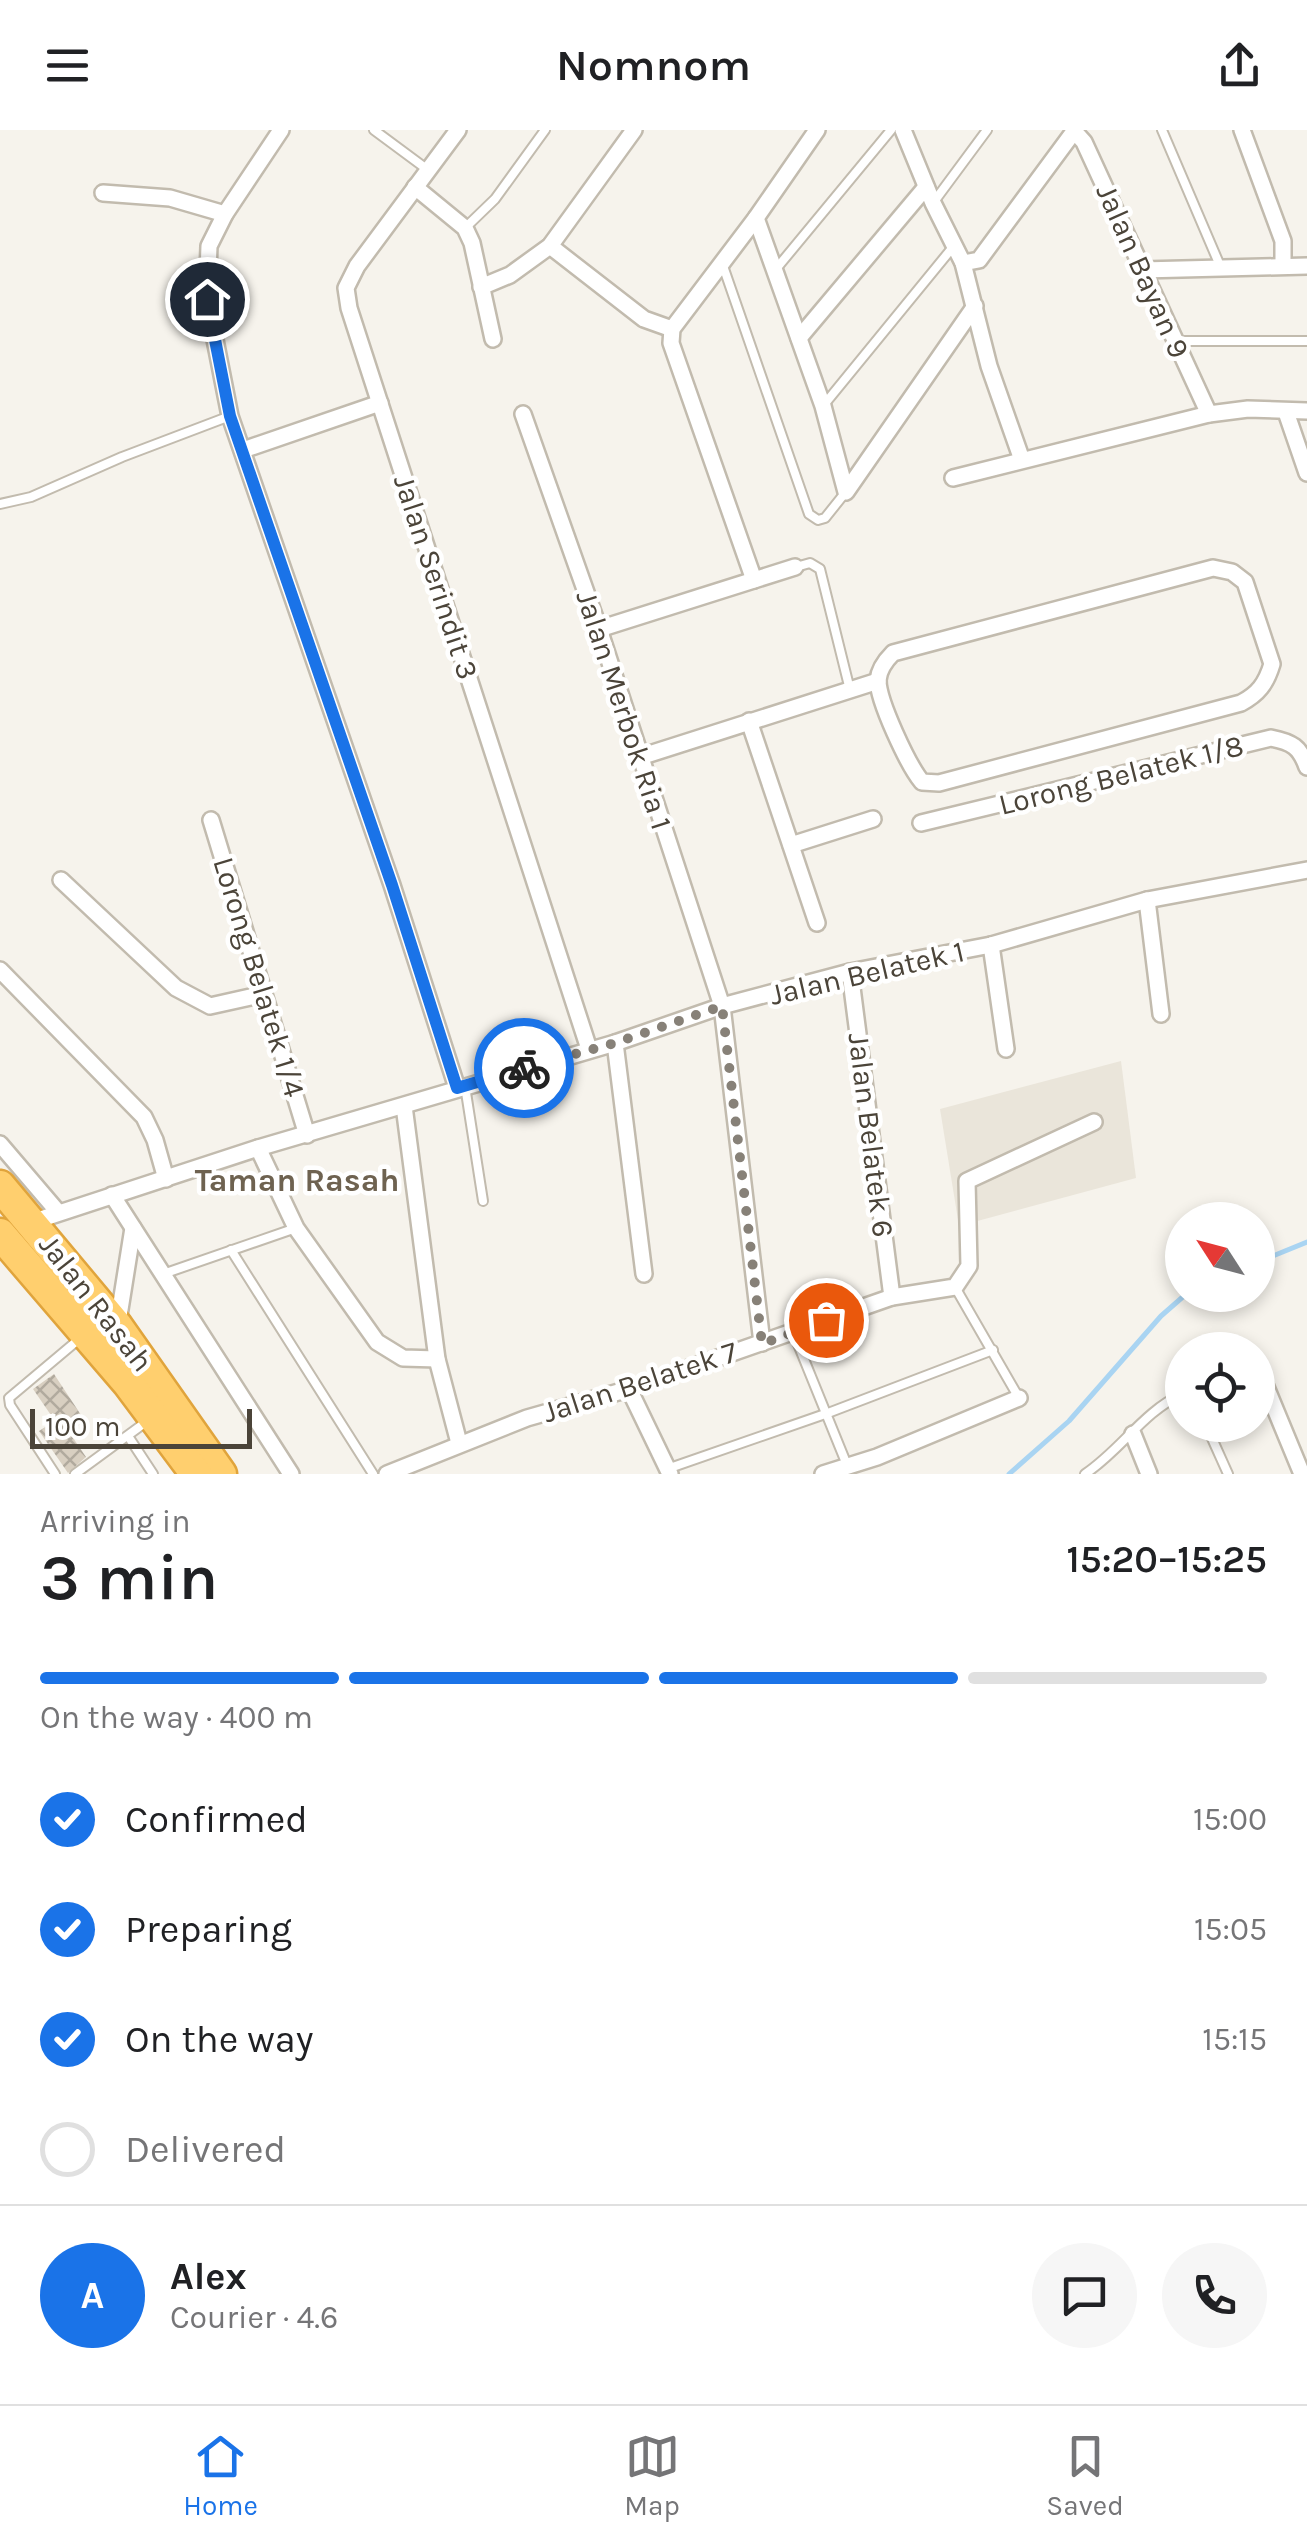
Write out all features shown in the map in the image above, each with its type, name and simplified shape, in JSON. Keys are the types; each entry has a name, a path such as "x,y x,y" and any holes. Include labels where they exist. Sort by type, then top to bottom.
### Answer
{"highway":[{"name":"Jalan Rasah","path":"0,1186 45,1217 221,1474"},
{"path":"4,1238 45,1217"},
{"name":"Jalan Rasah","path":"4,1238 154,1417 196,1474"}],"street":[{"path":"281,130 225,214 209,246 207,299 230,416 461,1087"},
{"name":"Jalan Serindit 3","path":"458,130 357,266 346,288 349,308 589,1049"},
{"path":"671,336 817,130"},
{"path":"903,130 963,263 989,366 1022,460"},
{"path":"963,263 980,260 1074,130"},
{"name":"Jalan Bayan 9","path":"1074,130 1084,142 1209,414"},
{"path":"1242,130 1283,241 1283,266"},
{"path":"481,287 510,275 550,246 627,132"},
{"path":"799,338 926,186"},
{"path":"415,187 465,228 472,243 493,339"},
{"path":"103,193 170,198 225,214"},
{"path":"756,218 823,406 846,492"},
{"path":"550,246 671,336 754,580"},
{"path":"1142,270 1307,266"},
{"path":"846,492 976,306"},
{"path":"242,450 380,403"},
{"path":"953,478 1209,414 1248,409 1307,411"},
{"path":"1286,412 1307,472"},
{"name":"Jalan Merbok Ria 1","path":"524,414 722,1006 762,1344"},
{"path":"599,630 795,567"},
{"path":"1213,568 1232,572 1245,582 1272,664 1260,690 1240,704 939,783 922,782 909,766 878,681 883,663 893,652 1213,568"},
{"path":"640,757 878,681"},
{"path":"749,721 817,924"},
{"name":"Lorong Belatek 1/8","path":"922,823 1271,738 1290,741 1302,751 1307,767"},
{"name":"Lorong Belatek 1/4","path":"211,820 307,1135"},
{"path":"791,845 873,820"},
{"name":"Jalan Belatek 1","path":"45,1217 258,1148 615,1043 722,1006 850,972 991,945 1147,900 1307,870"},
{"path":"61,880 176,988 210,1006 264,994"},
{"path":"1147,900 1161,1014"},
{"path":"991,945 1006,1049"},
{"path":"0,970 144,1117 166,1179"},
{"name":"Jalan Belatek 6","path":"850,972 892,1297"},
{"path":"615,1043 644,1274"},
{"path":"404,1106 437,1359 459,1443"},
{"path":"955,1288 969,1266 967,1181 1094,1122"},
{"path":"0,1144 45,1217"},
{"path":"258,1148 296,1228 377,1342 403,1358 437,1359"},
{"path":"112,1194 291,1474"},
{"path":"117,1326 133,1228"},
{"name":"Jalan Belatek 7","path":"386,1474 415,1468 459,1443 580,1401 629,1389 892,1297 955,1288"},
{"path":"629,1389 668,1472"},
{"path":"823,1474 877,1457 1019,1398"},
{"path":"1275,1410 1302,1474"},
{"path":"1133,1434 1149,1474"},
{"path":"877,1457 883,1474"}],"lane":[{"path":"374,130 428,170"},
{"path":"465,228 495,198 545,130"},
{"path":"776,269 892,130"},
{"path":"933,203 987,130"},
{"path":"1162,130 1221,268"},
{"path":"823,406 953,246"},
{"path":"722,264 809,514 818,520 825,518 846,492"},
{"path":"1174,341 1307,341"},
{"path":"0,504 31,497 230,416"},
{"path":"795,567 810,564 820,569 850,690"},
{"path":"461,1087 484,1200"},
{"path":"163,1274 296,1228"},
{"path":"231,1250 373,1474"},
{"path":"955,1288 1019,1398"},
{"path":"793,1332 847,1465"},
{"path":"55,1474 9,1398 85,1334"},
{"path":"668,1472 992,1350"},
{"path":"1085,1474 1109,1458 1147,1415 1165,1404"},
{"path":"75,1474 154,1417"},
{"path":"128,1436 153,1474"},
{"path":"1214,1442 1228,1474"}],"shaded area":[{"path":"1121,1061 1136,1178 959,1226 940,1109"}],"building":[{"path":"54,1374 85,1421 69,1432 86,1457 68,1473 39,1431 55,1421 33,1389"}],"waterway":[{"path":"1275,1255 1307,1242"},
{"path":"1009,1474 1069,1421 1166,1312"}],"way so far":[{"path":"524,1068 615,1043 722,1006 762,1344 826,1320"}],"district":[{"name":"Taman Rasah","path":"297,1180"}],"route":[{"path":"207,299 230,416 392,885 457,1088 524,1068"}]}
